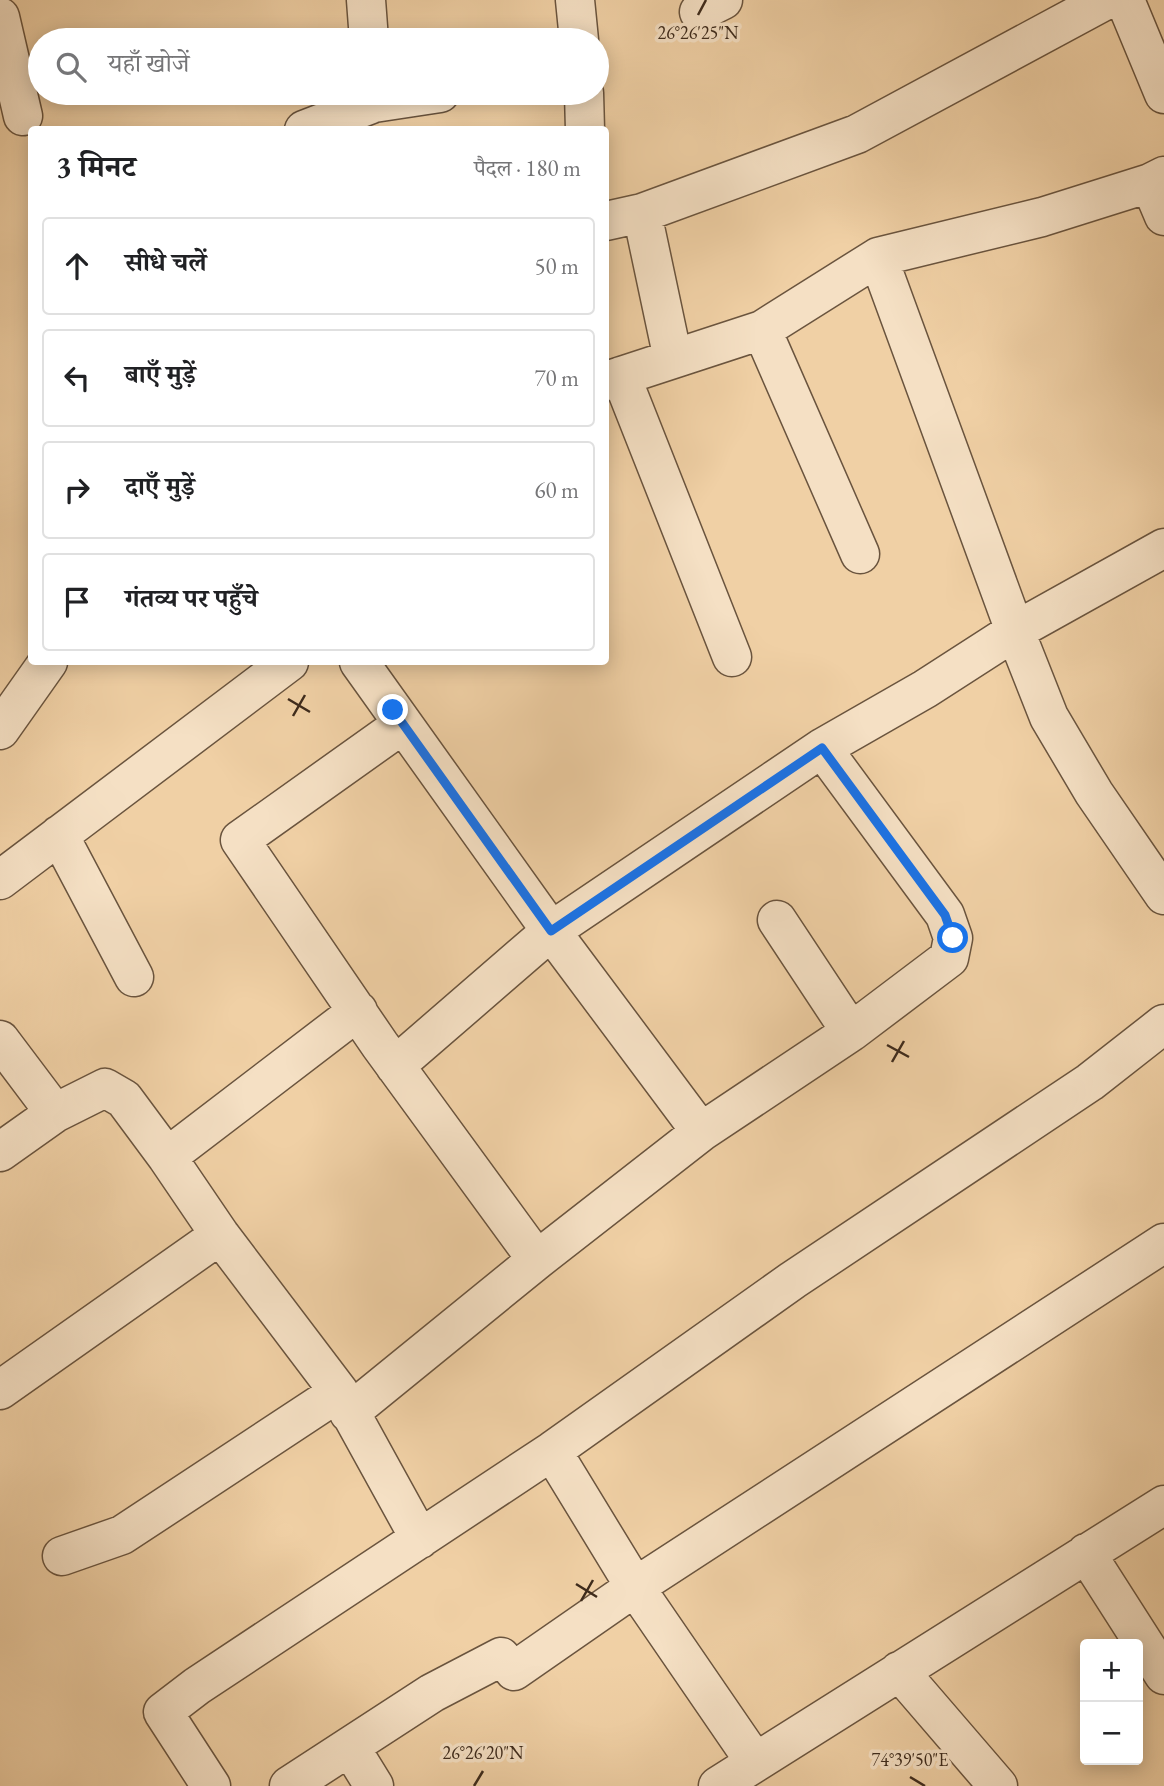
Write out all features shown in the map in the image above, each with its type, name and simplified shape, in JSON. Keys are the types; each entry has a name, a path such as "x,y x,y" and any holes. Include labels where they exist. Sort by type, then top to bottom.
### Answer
{"street":[{"path":"366,0 368,28"},
{"path":"575,0 578,28"},
{"path":"673,359 624,217 857,134 1106,0"},
{"path":"1125,0 1164,94"},
{"path":"0,17 23,116"},
{"path":"312,126 358,105"},
{"path":"585,105 586,126"},
{"path":"732,657 613,379 762,330 878,257 1159,192"},
{"path":"878,257 1049,717 1094,793 1164,895"},
{"path":"762,330 860,554"},
{"path":"395,1066 551,931 822,748 925,689 1015,631 1164,548"},
{"path":"0,730 46,665"},
{"path":"0,880 285,665"},
{"path":"361,665 551,931 701,1132"},
{"path":"403,724 240,840 395,1066 537,1260"},
{"path":"62,1556 122,1535 344,1403 537,1260 701,1132 851,1031 948,958 953,938 945,915 822,748"},
{"path":"59,835 134,977"},
{"path":"776,920 851,1031"},
{"path":"167,1157 358,1011"},
{"path":"211,1786 163,1712 197,1686 552,1451 793,1280 1090,1082 1164,1024"},
{"path":"0,1040 55,1112"},
{"path":"0,1152 55,1112 106,1088 124,1099 344,1403 420,1539"},
{"path":"0,1390 220,1235"},
{"path":"289,1786 432,1693 508,1664 635,1587 1164,1243"},
{"path":"552,1451 635,1587 755,1762"},
{"path":"718,1786 1164,1505"},
{"path":"1086,1553 1164,1675"},
{"path":"900,1671 998,1786"},
{"path":"350,1747 374,1786"}],"route":[{"path":"393,710 551,931 822,748 945,915 953,938"}]}
